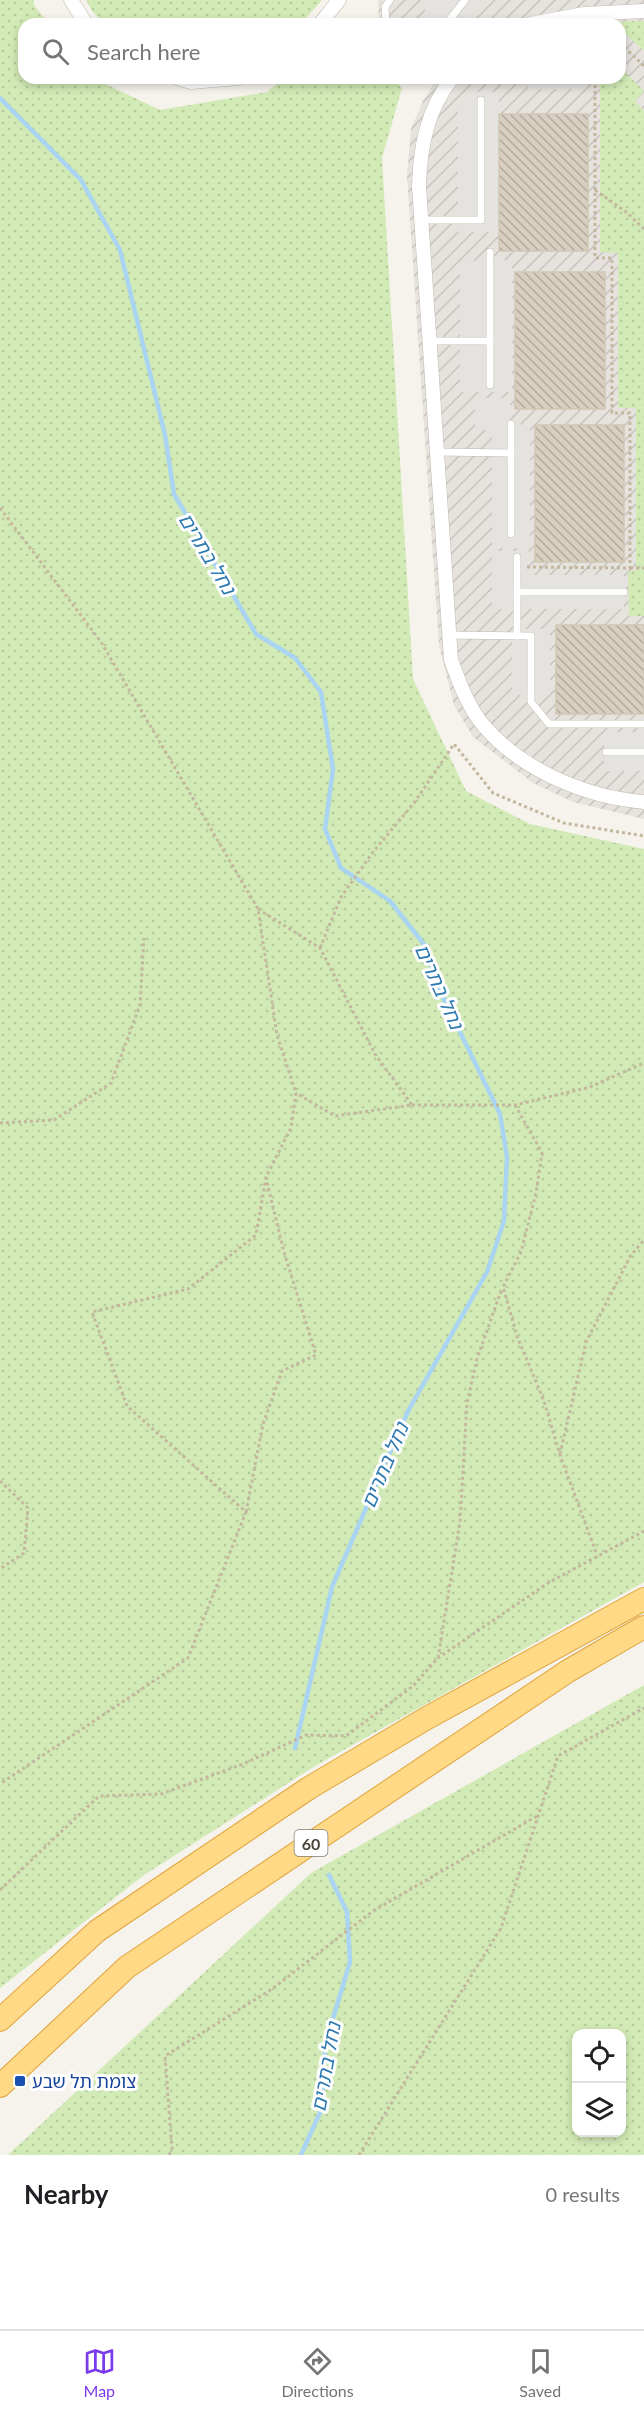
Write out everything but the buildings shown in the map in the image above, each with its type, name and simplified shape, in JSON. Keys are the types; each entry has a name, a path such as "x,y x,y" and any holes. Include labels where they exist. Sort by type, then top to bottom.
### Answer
{"highway":[{"name":"60","path":"0,2020 97,1931 309,1788 427,1718 644,1599"},
{"name":"60","path":"0,2086 127,1967 567,1671 644,1627"}],"street":[{"path":"71,0 82,18"},
{"path":"325,18 339,0"},
{"path":"553,18 594,7 644,11"},
{"path":"448,84 432,112 423,137 419,162 451,660 464,695 483,725 510,752 545,774 588,791 644,802"}],"lane":[{"path":"386,18 386,7 390,0"},
{"path":"451,18 465,0"},
{"path":"421,220 481,220 481,100"},
{"path":"490,252 490,385"},
{"path":"429,341 490,341"},
{"path":"511,424 511,534"},
{"path":"436,452 511,453"},
{"path":"517,557 518,636"},
{"path":"517,592 624,592"},
{"path":"448,635 531,636 531,702 549,724 644,724"},
{"path":"606,752 644,752"}],"path":[{"path":"626,49 644,66"},
{"path":"595,84 595,258 612,258 612,413 630,413 630,568"},
{"path":"595,190 625,211 644,229"},
{"path":"0,508 101,642 258,909 277,1035 296,1093 291,1128 266,1177 256,1235 188,1289 92,1312 127,1406 246,1512"},
{"path":"517,567 644,568"},
{"path":"320,948 341,897 373,852 414,803 454,744 493,793 564,823 644,836"},
{"path":"258,909 320,948 375,1054 412,1105"},
{"path":"0,1123 54,1120 111,1083 140,1005 144,938"},
{"path":"296,1093 335,1116 412,1105 515,1105 590,1087 644,1063"},
{"path":"438,1658 460,1522 467,1402 477,1359 503,1287 520,1252 536,1193 542,1154 515,1105"},
{"path":"0,1784 188,1658 246,1512 263,1424 282,1371 316,1356 284,1252 266,1177"},
{"path":"560,1455 586,1342 631,1256 644,1240"},
{"path":"503,1287 517,1336 544,1401 560,1455 597,1556"},
{"path":"0,1481 28,1508 24,1553 0,1569"},
{"path":"0,1890 99,1796 161,1794 243,1764 306,1735 346,1736 413,1686 438,1658 548,1584 644,1531"},
{"path":"359,2155 501,1928 558,1756 644,1708"},
{"path":"169,2155 172,2149 165,2056 272,1989 373,1911 538,1815"}],"shaded area":[{"path":"378,0 644,0 644,819 573,802 533,783 473,737 454,705 439,646 407,176 411,129 433,84 626,84 626,18 379,18"},
{"path":"424,0 483,0 468,18 426,18"},
{"path":"528,84 585,84 585,89 528,89"},
{"path":"475,92 499,92 499,232 458,232 458,108"},
{"path":"512,260 512,392 460,392 460,261"},
{"path":"475,398 510,398 510,424 530,425 530,548 492,548 492,430 475,430"},
{"path":"492,551 529,551 529,575 624,575 624,609 492,609"},
{"path":"512,629 550,629 550,695 512,695"},
{"path":"604,732 644,732 644,771 604,771"}],"green space":[{"path":"0,0 34,0 34,5 44,18 18,18 18,84 106,84 160,110 267,92 277,84 398,84 402,88 382,158 413,679 466,791 530,824 644,849 644,1582 315,1766 144,1875 0,1988"},
{"path":"86,0 322,0 306,18 99,18"},
{"path":"626,21 644,21 644,51 626,34"},
{"path":"626,73 644,91 635,101 644,111 644,616 629,616 628,571 636,571 636,408 618,408 618,253 600,252 600,84 626,84"},
{"path":"644,1685 644,2155 8,2155 311,1873"}],"waterway":[{"name":"נחל בתרים","path":"0,98 81,180 120,250 165,435 174,494 256,634 295,658 321,692 333,769 325,829 341,868 390,901 423,943 440,991 500,1114 507,1157 504,1221 487,1272 408,1411 332,1587 295,1748"},
{"name":"נחל בתרים","path":"301,2155 322,2108 325,2045 350,1962 347,1912 329,1875"}],"place":[{"name":"צומת תל שבע","path":"20,2081"}]}
